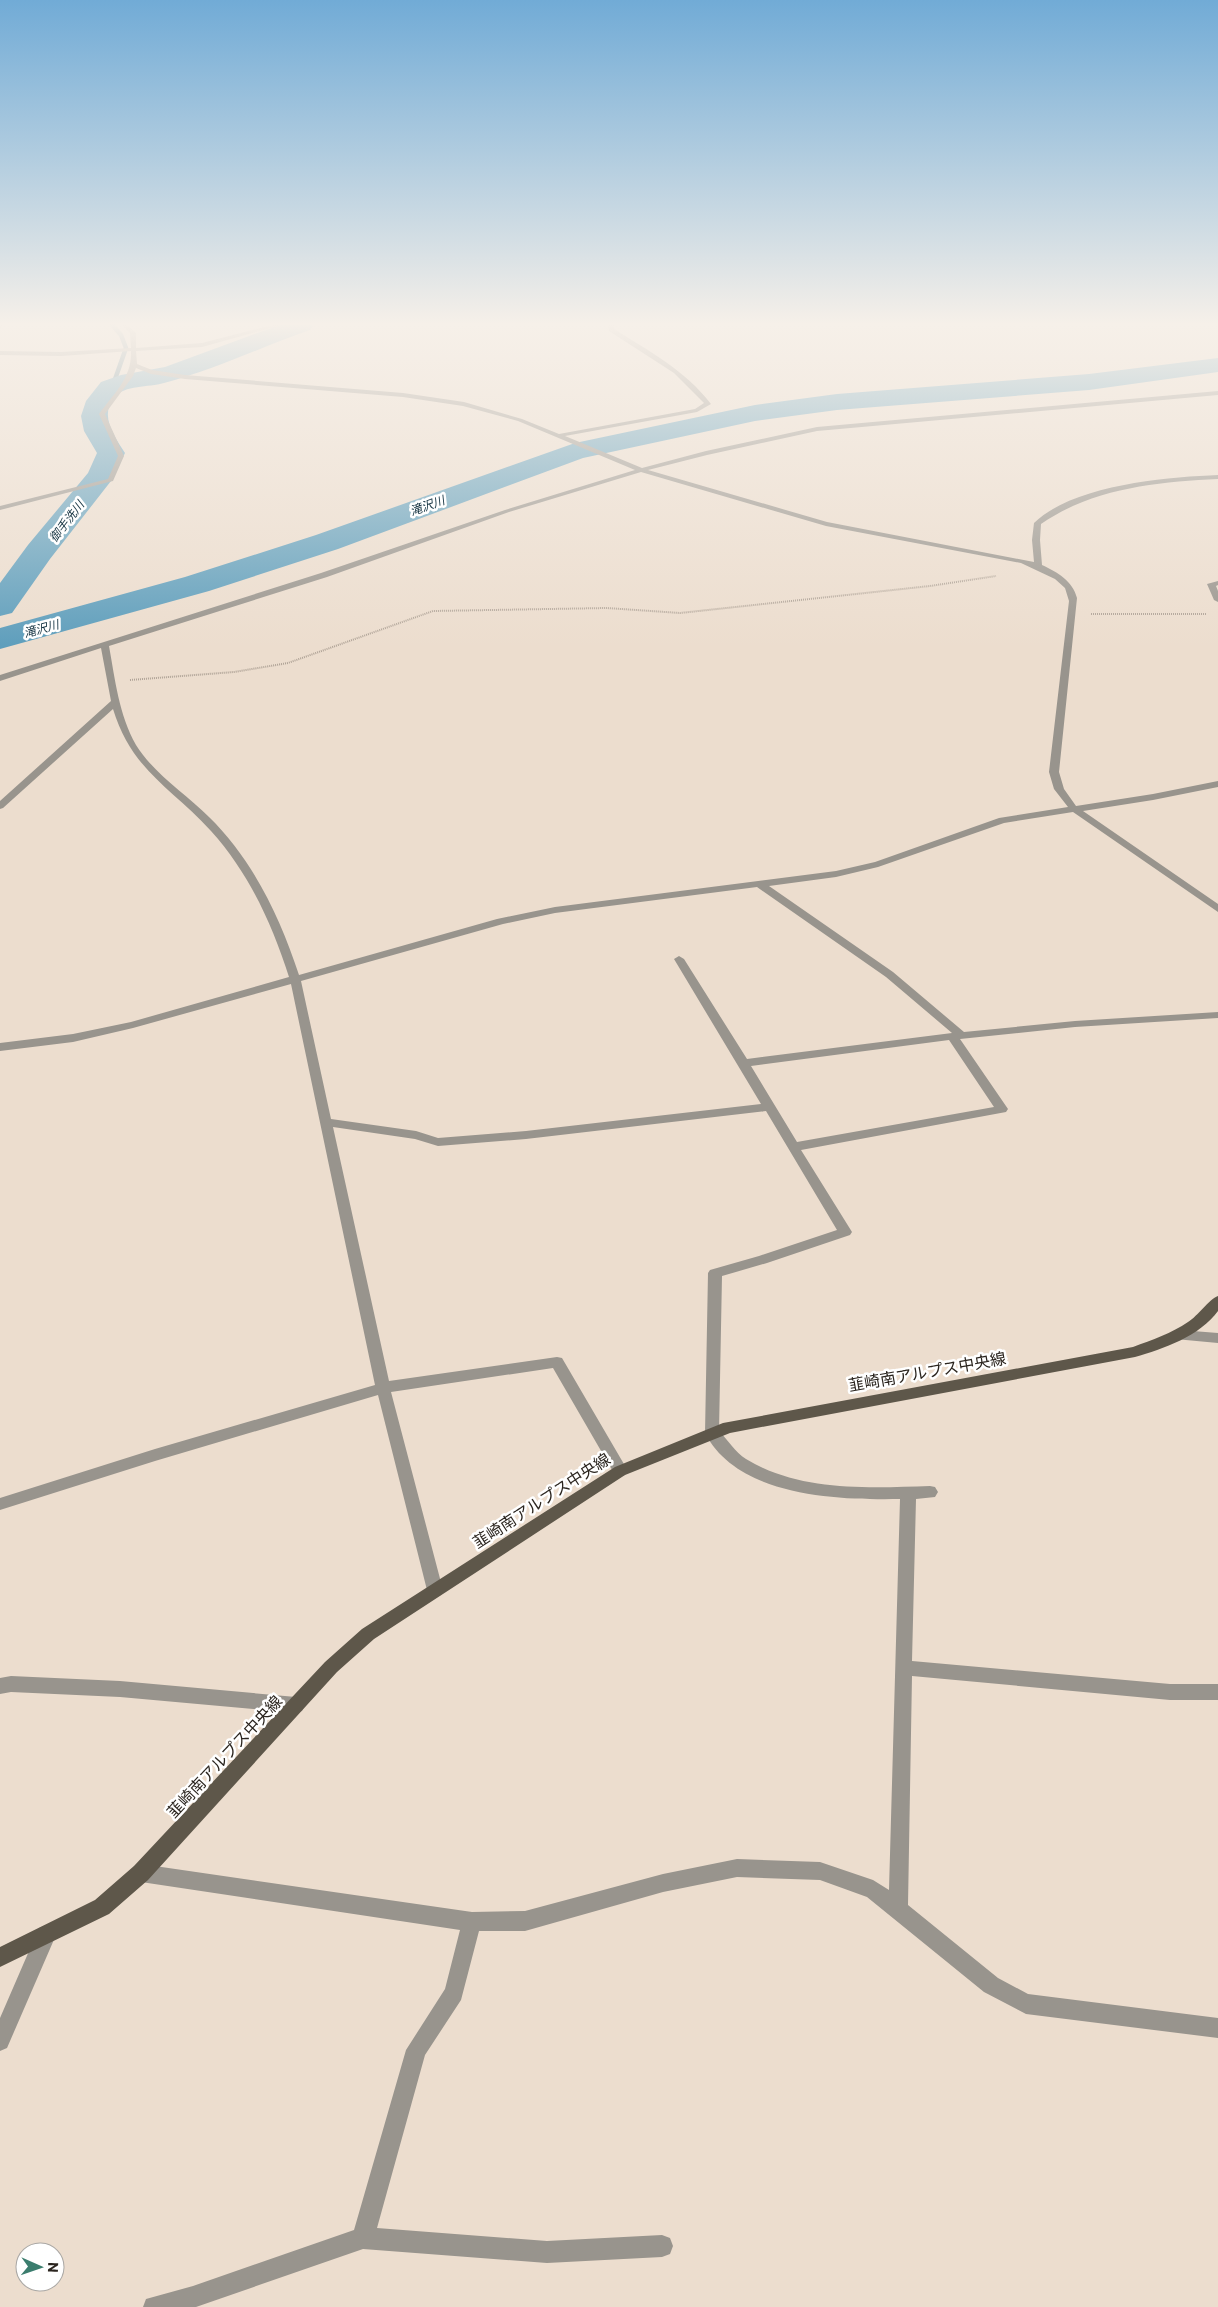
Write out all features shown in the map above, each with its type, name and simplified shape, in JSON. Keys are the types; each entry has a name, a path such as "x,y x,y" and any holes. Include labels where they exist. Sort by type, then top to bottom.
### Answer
{"main road":[{"name":"韮崎南アルプス中央線","path":"0,1957 102,1907 141,1873 331,1667 368,1634 620,1471 728,1427 1135,1352 1180,1335 1214,1308 1218,1301"}],"street":[{"path":"0,508 111,480 121,456 110,433"},
{"path":"549,433 641,470 826,524 1023,561 1047,570 1062,581 1072,594 1072,614 1054,772 1059,789 1074,808 1218,909"},
{"path":"558,436 576,433"},
{"path":"0,678 324,575 507,511 641,470 706,453 800,433"},
{"path":"1038,566 1036,540 1038,523 1052,512 1119,489 1153,481 1218,476"},
{"path":"1218,583 1211,584 1218,600"},
{"path":"105,646 114,703 132,745 156,774 214,828 248,870 283,940 295,979 383,1388 434,1590"},
{"path":"0,806 114,703"},
{"path":"0,1047 73,1038 133,1025 501,921 554,910 836,874 878,864 1002,820 1153,797 1218,784"},
{"path":"761,885 846,942 940,1015 956,1036 1002,1109 794,1147"},
{"path":"678,959 744,1063 846,1232 762,1260 715,1273 712,1433 740,1462 788,1485 858,1494 930,1492"},
{"path":"744,1063 956,1036 1074,1024 1218,1015"},
{"path":"325,1122 416,1135 438,1142 526,1135 769,1107"},
{"path":"1180,1335 1218,1338"},
{"path":"0,1504 155,1455 383,1388 557,1362 620,1471"},
{"path":"898,1910 908,1493"},
{"path":"904,1668 1170,1692 1218,1692"},
{"path":"0,1686 11,1684 120,1689 296,1705"},
{"path":"141,1873 472,1922 525,1921 663,1883 737,1868 820,1871 873,1889 991,1984 1026,2004 1218,2028"},
{"path":"363,2238 416,2050 454,1993 472,1922"},
{"path":"0,2041 46,1935"},
{"path":"154,2307 193,2297 363,2238 547,2252 662,2246"}],"path":[{"path":"111,682 234,672 288,663 433,612 607,608 680,613 930,586 1002,575 1038,566"},
{"path":"1072,614 1208,614"}],"waterway":[{"name":"御手洗川","path":"0,606 39,552 101,475 111,453 99,433"},
{"name":"滝沢川","path":"0,639 197,584 327,542 575,451 659,433"}]}
